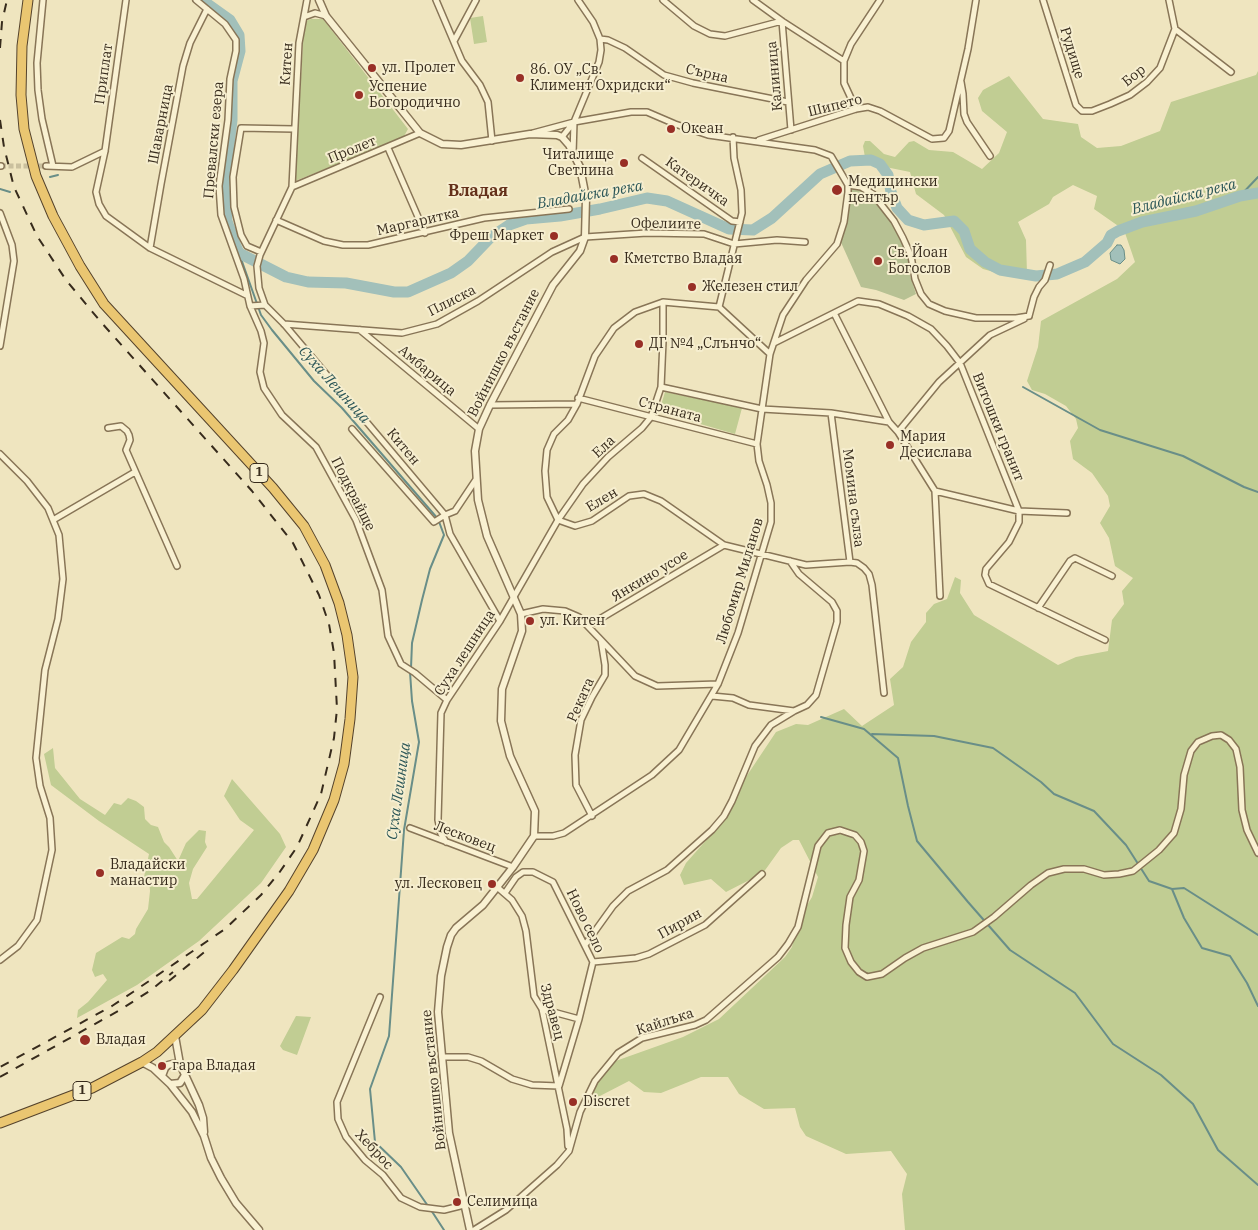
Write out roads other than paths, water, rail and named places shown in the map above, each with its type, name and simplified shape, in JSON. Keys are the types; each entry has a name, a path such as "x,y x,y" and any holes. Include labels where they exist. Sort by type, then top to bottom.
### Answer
{"highway":[{"name":"1","path":"0,1123 92,1088 142,1062 175,1036 202,1010 289,892 313,850 334,800 344,764 353,677 339,603 325,565 304,526 273,488 104,304 80,266 53,216 36,176 24,129 21,95 22,46 28,0"}],"street":[{"path":"43,0 37,63 38,90 52,166"},
{"name":"Приплат","path":"105,151 126,0"},
{"name":"Превалски езера","path":"196,0 226,24 236,40 236,51 230,79 228,120 219,186 219,200 221,215 244,279 246,295"},
{"name":"Китен","path":"307,0 299,43 292,187 261,253 257,266 257,278 264,305 284,324 444,515 450,534 500,621"},
{"path":"318,0 326,16 420,133 442,144 461,145 492,141 530,134 574,122 632,112 647,112 675,124 708,134 815,150 831,156 848,185 862,188 872,194 894,221 904,238 911,256 921,294 929,304 945,311 976,318 1029,316"},
{"path":"436,0 462,61 480,85 488,102 492,141"},
{"path":"454,41 476,0"},
{"path":"562,137 574,122 599,62 601,50 600,39 593,22 578,0"},
{"path":"663,0 694,26 710,34 725,36 782,21"},
{"path":"753,0 844,61"},
{"path":"856,109 844,83 844,61 851,44 880,0"},
{"path":"976,0 968,49 960,79 964,94 964,114 967,122 990,156"},
{"name":"Рудище","path":"1044,0 1076,105 1082,111"},
{"path":"1168,0 1175,29 1231,72"},
{"name":"Шаварница","path":"150,248 160,184 183,66 190,43 207,9"},
{"path":"304,17 315,13 326,16"},
{"name":"Калиница","path":"782,21 791,130"},
{"name":"Бор","path":"1082,111 1092,111 1110,104 1130,95 1147,82 1160,68 1175,29"},
{"name":"Сърна","path":"600,39 608,40 625,48 664,74 693,83 788,102"},
{"name":"Шипето","path":"756,141 856,109 868,107 880,111 932,139 944,138 950,131 960,79"},
{"path":"574,122 574,154"},
{"path":"261,253 247,246 241,235 234,207 233,177 242,128 294,129"},
{"name":"Пролет","path":"292,187 420,133"},
{"path":"530,134 550,134 562,137 574,154"},
{"path":"719,307 742,214 741,190 734,158 733,137"},
{"path":"388,148 425,233"},
{"path":"46,166 72,167 105,151"},
{"path":"105,151 96,192 99,204 106,216 150,248 246,295"},
{"name":"Войнишко въстание","path":"470,1230 449,1133 438,1012 441,976 449,941 456,928 483,905 513,867 534,836 535,811 510,756 500,721 502,689 522,631 521,614 487,536 478,500 475,452 479,429 490,405 554,285 580,251 585,237 586,198 580,167 574,154"},
{"name":"Катеричка","path":"642,158 732,221 740,222"},
{"name":"Любомир Миланов","path":"534,836 553,836 564,833 652,775 679,750 718,684 738,633 771,522 771,503 768,485 759,461 756,444 770,354 783,315 806,280 837,244 844,222 848,185"},
{"name":"Маргаритка","path":"276,220 324,241 343,245 368,245 484,218 569,209"},
{"path":"0,213 12,245 14,262 0,346"},
{"name":"Офелиите","path":"585,237 647,233 704,234 734,244 778,240 805,242"},
{"name":"Плиска","path":"284,324 402,333 437,324 478,301 552,252 585,237"},
{"path":"898,432 938,382 990,335 1029,316 1038,287 1045,280 1050,265"},
{"name":"Подкрайще","path":"246,295 252,306 264,343 260,372 264,388 282,415 316,447 356,520 382,590 388,636 401,664 416,673 447,700"},
{"name":"Витошки гранит","path":"774,344 858,301 879,304 908,316 931,329 948,346 960,363 1019,511"},
{"path":"558,520 547,496 545,471 547,450 554,434 568,420 577,404 595,356 614,328 635,312 662,302 719,307 770,354"},
{"name":"Ела","path":"514,596 558,520 583,484 608,457 642,428 651,417 661,387 662,302"},
{"path":"252,306 264,305"},
{"path":"834,313 889,422 898,432 935,491 940,596"},
{"name":"Амбарица","path":"360,330 479,429"},
{"path":"661,387 762,409 831,413 889,422"},
{"name":"Страната","path":"578,398 756,444"},
{"path":"490,405 577,404"},
{"name":"Момина сълза","path":"831,413 850,562 857,563 864,568 872,585 884,693"},
{"path":"108,428 121,426 127,431 130,440 126,450 177,566"},
{"path":"352,429 434,522 444,515 455,511 476,481"},
{"path":"0,454 27,481 48,508 59,535 63,579 58,619 45,670 36,758 40,786 50,818 52,850 37,920 18,946 0,960"},
{"path":"53,520 135,472"},
{"path":"935,491 1019,511 1067,513"},
{"name":"Елен","path":"558,520 575,526 592,521 629,496 644,494 661,501 724,545 806,565 850,562"},
{"path":"1019,511 1018,522 1009,542 986,569 985,575 989,584 1105,640"},
{"name":"Янкино усое","path":"588,626 724,545"},
{"path":"1038,608 1070,561 1075,558 1112,576"},
{"path":"585,945 613,906 628,891 667,870 712,830 724,816 732,801 755,746 771,726 794,710 807,705 816,694 837,622 836,611 832,602 799,574 789,561"},
{"name":"Суха лешница","path":"446,842 441,834 438,820 441,713 447,700 500,621 514,596"},
{"path":"521,614 543,609 565,611 579,617 635,676 657,686 718,684"},
{"name":"Реката","path":"592,816 576,785 575,755 581,720 604,675 605,665 601,640"},
{"path":"712,696 733,698 749,705 794,710"},
{"name":"Кайлъка","path":"474,1230 506,1210 557,1165 568,1151 580,1112 595,1081 618,1053 642,1038 695,1025 706,1020 778,957 798,927 818,846 828,833 840,830 855,835 862,842 864,851 859,880 850,898 845,948 851,962 859,972 867,977 882,974 923,948 973,932 1048,873 1064,869 1084,869 1104,875 1119,874 1136,868 1159,850 1174,833 1181,809 1184,775 1191,751 1198,742 1212,736 1221,735 1229,740 1236,749 1240,767 1242,810 1247,830 1258,853"},
{"name":"Лесковец","path":"410,828 513,867"},
{"name":"Ново село","path":"505,893 516,877 524,872 533,872 553,882 593,962 579,1019 559,1086"},
{"name":"Пирин","path":"593,962 636,958 649,954 705,925 762,874"},
{"name":"Здравец","path":"497,887 512,900 522,916 526,931 534,996 542,1009 568,1129 568,1151"},
{"name":"Хеброс","path":"380,997 337,1102 338,1119 346,1137 365,1160 383,1175 401,1198 420,1207 444,1210 464,1205"},
{"path":"542,1009 579,1019"},
{"path":"175,1036 180,1064 203,1118 204,1136"},
{"path":"442,1058 468,1057 481,1061 512,1079 532,1085 559,1086"},
{"path":"142,1062 162,1076 192,1112 221,1178 236,1203 259,1230"},
{"path":"162,1076 168,1065 180,1064"},
{"path":"170,1084 180,1084 185,1075"}],"water":[{"path":"1117,245 1121,245 1124,250 1125,259 1120,264 1111,260 1110,253"}],"waterway":[{"name":"Владайска река","path":"202,0 230,20 239,35 240,51 232,81 232,120 224,187 227,221 235,244 239,253 286,277 308,282 346,283 394,292 408,292 451,273 468,261 491,237 509,225 526,219 560,216 647,198 667,201 729,229 753,230 772,218 820,174 850,161 871,160 880,164 888,175 891,192 897,208 908,220 924,225 954,221 964,231 970,249 985,262 1000,270 1036,276 1057,274 1085,262 1107,243 1111,235 1142,222 1196,211 1240,196 1258,193"},
{"path":"50,177 58,175"},
{"path":"1240,196 1258,177"},
{"path":"0,189 10,192"},
{"name":"Суха Лешница","path":"239,253 261,315 272,330 314,381 342,408 438,519 444,535 430,569 422,600 412,643 411,668"},
{"path":"1023,387 1100,430 1183,456 1244,487 1258,492"},
{"name":"Суха Лешница","path":"410,672 412,701 419,742 404,830 389,1036 370,1089 375,1142 401,1167 428,1206"},
{"path":"821,717 864,729 898,758 917,841 968,902 1010,950 1075,993 1113,1044 1161,1075 1193,1104 1218,1150 1258,1185"},
{"path":"872,734 934,736 993,748 1041,782 1054,794 1094,811 1126,845 1149,881 1172,889 1184,918 1202,948 1230,956 1247,983 1258,1006"},
{"path":"1172,889 1184,888 1258,935"},
{"name":"Суха Лешница","path":"431,1210 444,1230"}],"tunnel":[{"path":"1,166 46,166"}],"railway":[{"path":"0,48 2,22 7,0"},
{"path":"0,120 4,147 14,187 37,236 66,280 100,321 252,491 293,543 319,595 329,624 334,653 337,709 334,738 321,794 297,847 261,895 225,929 112,1006 0,1067"},
{"path":"169,981 208,949"},
{"path":"0,1077 120,1010 151,990 173,972"}],"place":[{"name":"ул. Пролет","path":"372,68"},
{"name":"86. ОУ „Св. Климент Охридски“","path":"520,78"},
{"name":"Успение Богородично","path":"359,95"},
{"name":"Океан","path":"671,129"},
{"name":"Читалище Светлина","path":"624,163"},
{"name":"Медицински център","path":"837,190"},
{"name":"Фреш Маркет","path":"554,236"},
{"name":"Кметство Владая","path":"614,259"},
{"name":"Св. Йоан Богослов","path":"878,261"},
{"name":"Железен стил","path":"692,287"},
{"name":"ДГ №4 „Слънчо“","path":"639,344"},
{"name":"Мария Десислава","path":"890,445"},
{"name":"ул. Китен","path":"530,621"},
{"name":"Владайски манастир","path":"100,873"},
{"name":"ул. Лесковец","path":"492,884"},
{"name":"Владая","path":"85,1040"},
{"name":"гара Владая","path":"162,1066"},
{"name":"Discret","path":"573,1102"},
{"name":"Селимица","path":"457,1202"}],"district":[{"name":"Владая","path":"478,191"}]}
